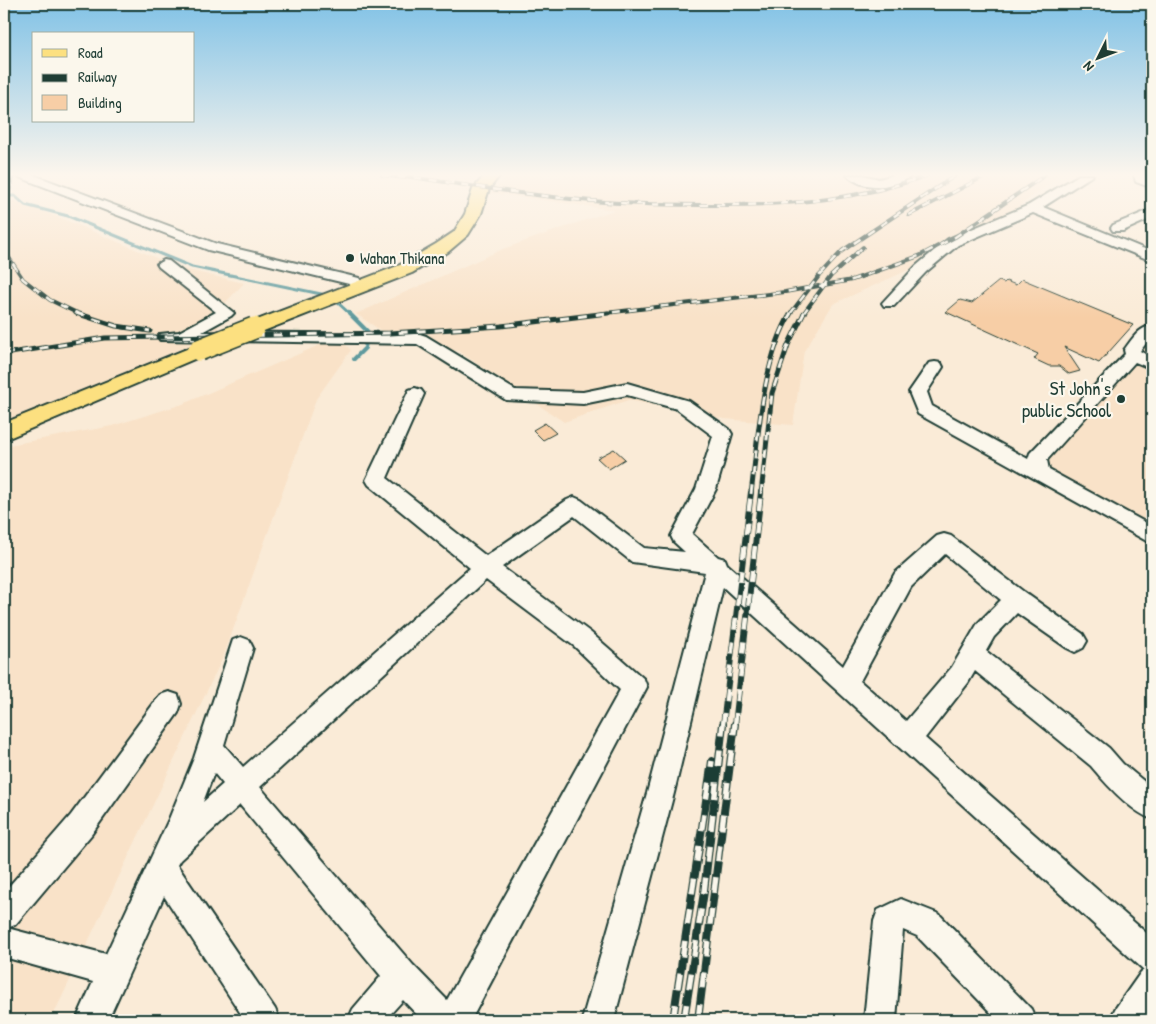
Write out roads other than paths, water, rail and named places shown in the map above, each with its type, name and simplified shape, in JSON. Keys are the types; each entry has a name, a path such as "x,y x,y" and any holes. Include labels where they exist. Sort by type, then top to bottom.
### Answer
{"main road":[{"path":"4,432 199,350 406,269 460,235 467,223"}],"street":[{"path":"149,223 213,247 354,281 359,288"},
{"path":"889,303 921,269 953,242 998,223"},
{"path":"1069,223 1152,257"},
{"path":"1118,228 1130,223"},
{"path":"1138,251 1152,242"},
{"path":"164,264 226,313 174,337 420,339 512,396 583,398 627,389 683,405 723,434 706,489 681,536 717,565 1152,958"},
{"path":"1040,474 1037,458 1133,355 1132,350 1147,332"},
{"path":"1133,355 1152,364"},
{"path":"935,367 918,392 924,410 1152,536"},
{"path":"415,394 376,480 486,568 582,639 635,686 454,1020"},
{"path":"166,858 241,784 486,568 574,505 639,556 717,565"},
{"path":"846,683 903,580 944,542 1016,599 1075,641"},
{"path":"598,1020 636,888 695,660 717,565"},
{"path":"908,739 960,675 986,630 1016,599"},
{"path":"92,1020 116,972 166,858 210,748 241,648"},
{"path":"972,654 1100,757 1114,773 1152,804"},
{"path":"4,914 82,825 169,704"},
{"path":"210,748 402,976 444,1020"},
{"path":"166,858 264,1020"},
{"path":"880,1020 889,921 901,914 928,925 1020,1020"},
{"path":"4,942 116,972"},
{"path":"364,1020 402,976"},
{"path":"1126,1020 1152,983"}],"waterway":[{"path":"85,223 192,267 326,295"},
{"path":"338,303 350,314"},
{"path":"350,314 368,332 365,348 354,359"}],"railway":[{"path":"810,287 842,251 884,223"},
{"path":"824,285 852,280 919,256 955,237 976,223"},
{"path":"824,285 831,276 863,247"},
{"path":"4,250 23,279 50,300 79,314"},
{"path":"803,314 824,285"},
{"path":"810,287 824,285"},
{"path":"597,314 810,287"},
{"path":"790,314 810,287"},
{"path":"4,354 105,338 390,333 501,326 608,313"},
{"path":"751,494 767,376 781,332 791,313"},
{"path":"761,494 772,393 788,345 804,313"},
{"path":"79,314 116,326 150,331"},
{"path":"723,725 751,492"},
{"path":"735,725 761,492"},
{"path":"684,1020 704,892 723,724"},
{"path":"698,1020 735,724"},
{"path":"673,1020 712,761"}],"place":[{"name":"Wahan Thikana","path":"350,258"},
{"name":"St John's public School","path":"1121,399"}]}
